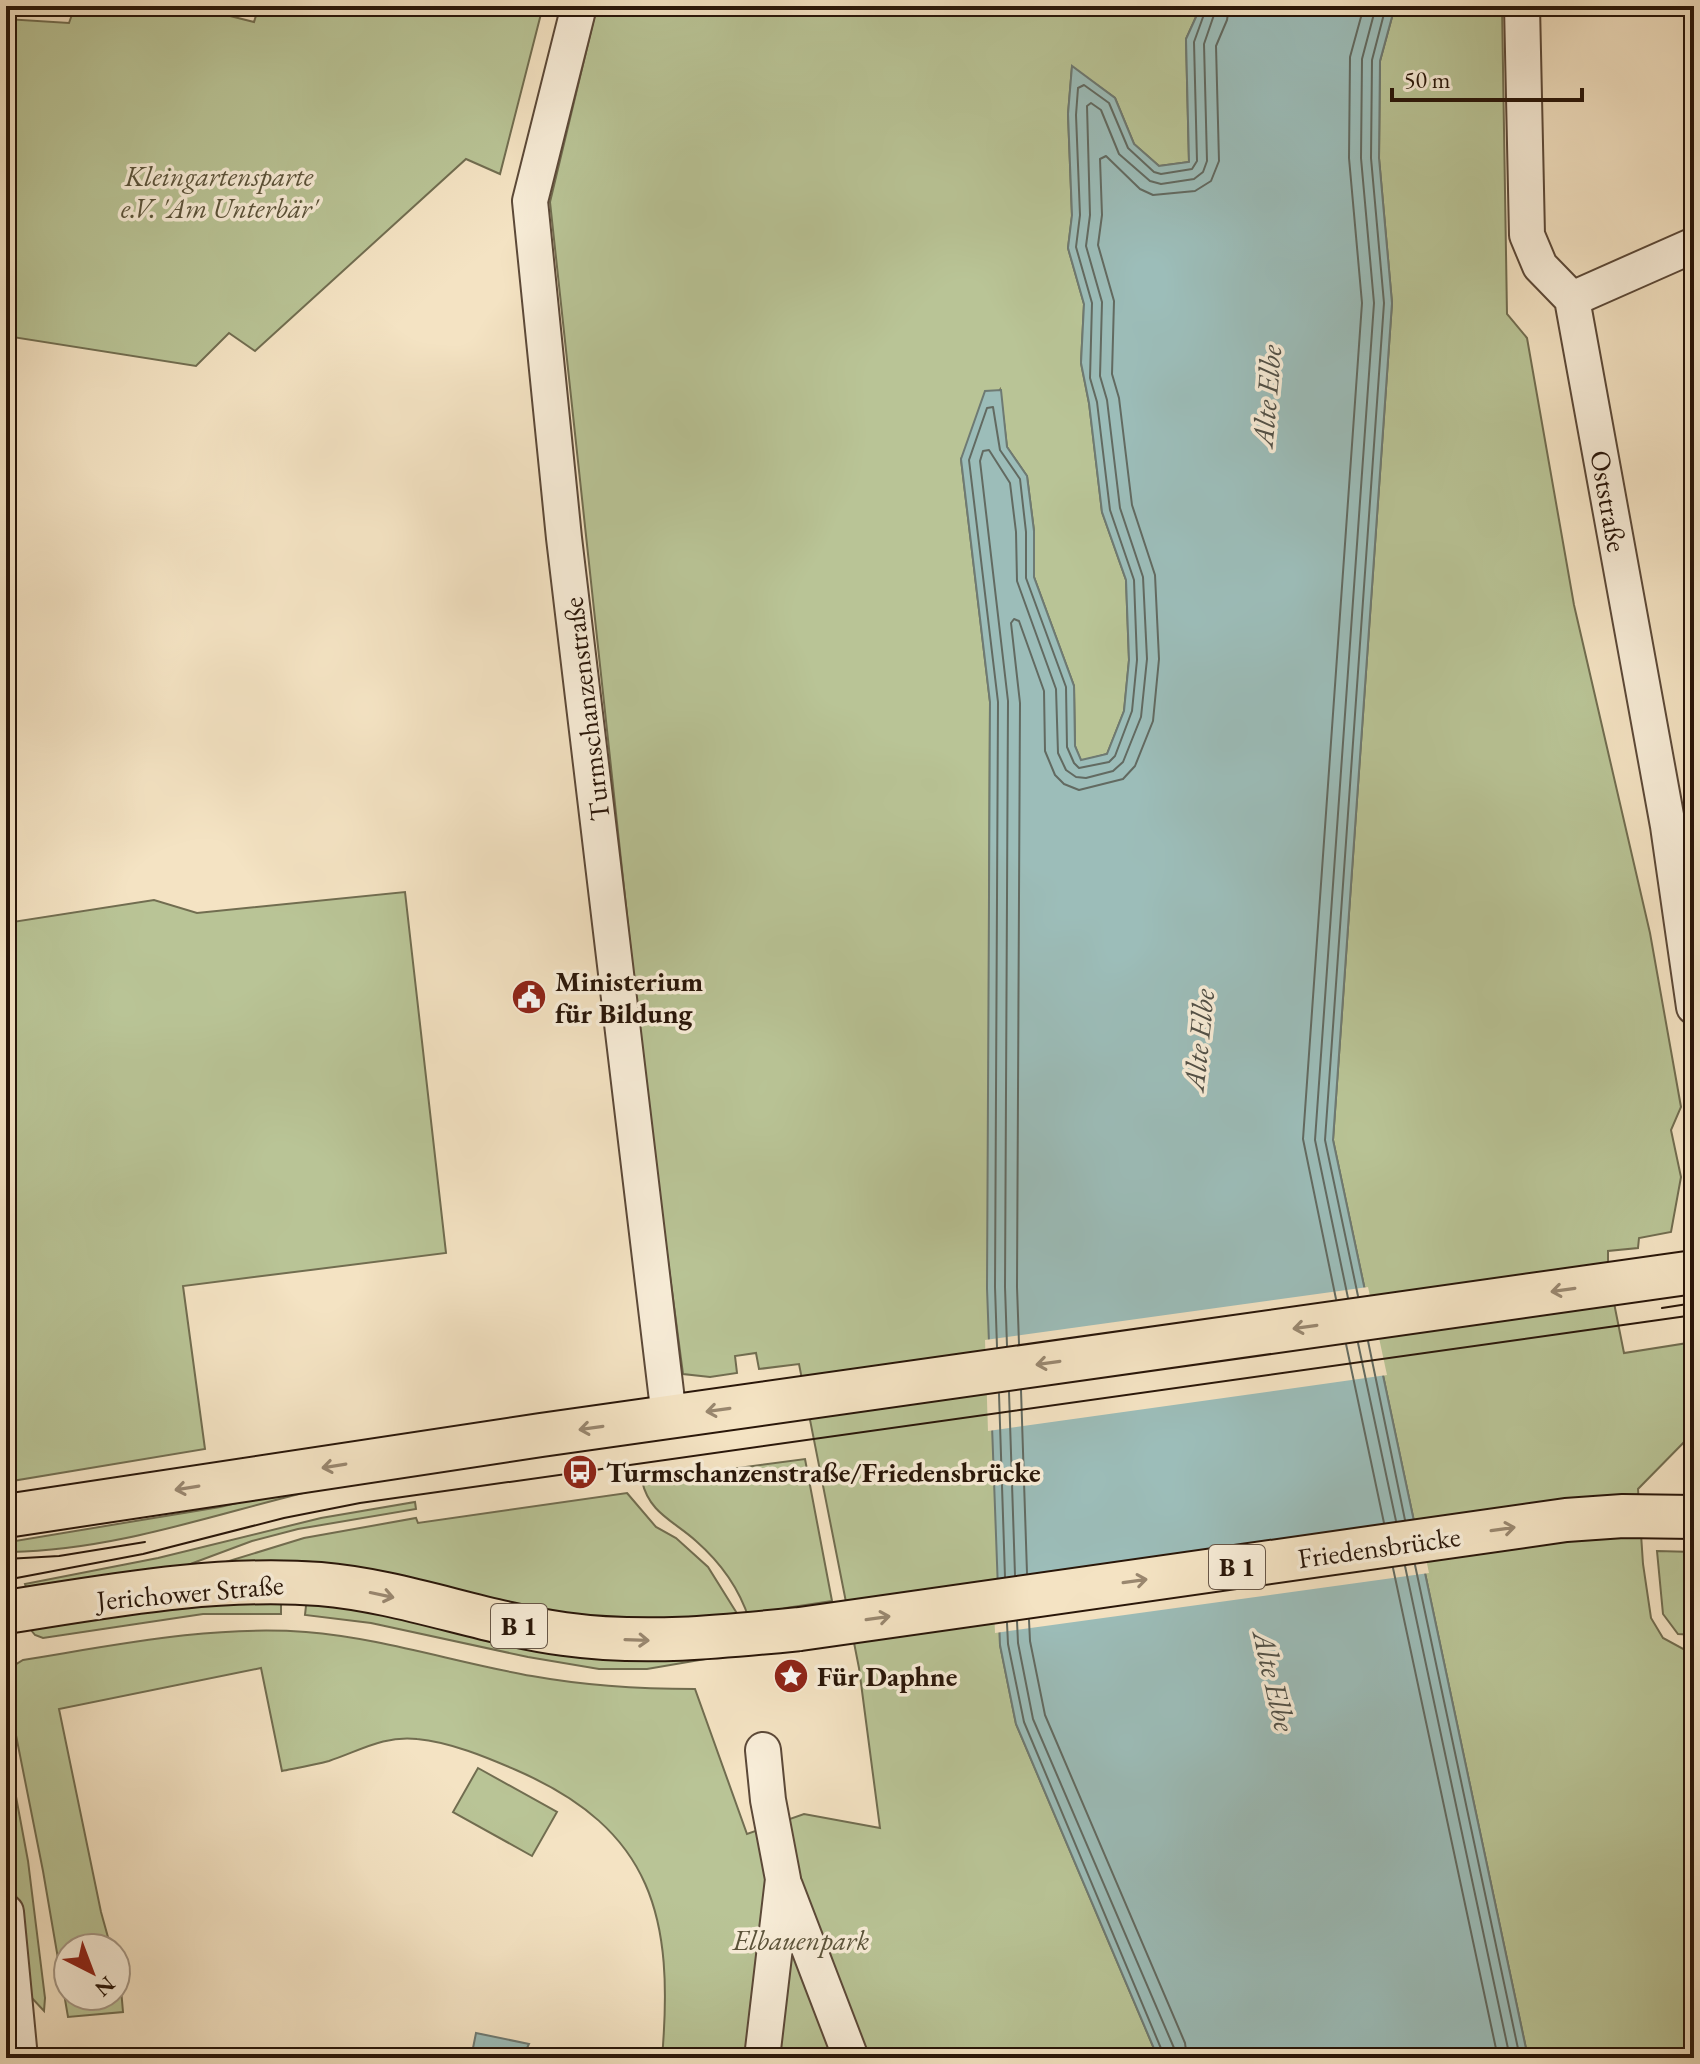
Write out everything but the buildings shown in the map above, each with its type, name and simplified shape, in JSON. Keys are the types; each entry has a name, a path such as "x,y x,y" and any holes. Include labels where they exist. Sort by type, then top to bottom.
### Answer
{"main road":[{"path":"6,1516 669,1417 1694,1272"},
{"name":"Friedensbrücke","path":"800,1629 1566,1520 1684,1516"},
{"name":"Jerichower Straße","path":"6,1612 170,1588 285,1582 361,1590 528,1628 604,1638 688,1640 800,1629"}],"street":[{"name":"Turmschanzenstraße","path":"579,6 530,201 564,538 669,1417"},
{"path":"1522,6 1527,235 1540,266 1572,299 1694,245"},
{"name":"Oststraße","path":"1572,299 1681,824 1694,1007"},
{"path":"763,1750 783,1879 851,2058"},
{"path":"762,2058 783,1879"},
{"path":"6,1912 15,2044"}],"green space":[{"name":"Kleingartensparte e.V. 'Am Unterbär'","path":"75,6 219,6 218,13 254,22 259,6 543,6 500,174 466,159 255,351 229,333 196,366 6,336 6,19 69,23"},
{"name":"Elbauenpark","path":"597,6 1201,6 1186,39 1189,162 1159,166 1134,144 1115,98 1072,67 1068,114 1072,216 1068,248 1084,304 1081,363 1102,512 1126,580 1129,660 1124,711 1107,754 1081,761 1075,746 1074,686 1034,577 1034,531 1027,476 1007,447 1000,390 961,459 990,702 989,930 1000,1645 1016,1724 1158,2058 662,2058 664,1962 657,1921 645,1884 626,1851 599,1821 562,1794 516,1770 442,1743 394,1739 329,1761 282,1771 261,1668 59,1709 107,1932 53,1932 6,1685 10,1668 23,1660 199,1634 270,1631 334,1635 553,1679 614,1686 695,1689 747,1834 804,1814 880,1828 859,1668 799,1364 759,1369 756,1353 735,1356 737,1373 710,1377 683,1374 648,1110 550,202"},
{"path":"1395,6 1502,6 1507,314 1527,338 1574,605 1650,933 1681,1107 1671,1130 1681,1177 1671,1232 1639,1238 1638,1248 1608,1251 1608,1273 1624,1353 1694,1342 1694,1432 1638,1489 1643,1564 1651,1618 1663,1638 1685,1650 1694,1649 1694,2058 1528,2058 1333,1140 1392,303 1379,158 1380,61"},
{"path":"405,892 446,1253 183,1286 205,1449 6,1482 6,923 154,900 197,913"},
{"path":"805,1459 832,1601 786,1608 749,1619 740,1597 721,1567 696,1541 656,1509 642,1481"},
{"path":"332,1486 133,1537 93,1544 11,1552 9,1542 220,1507 288,1491"},
{"path":"627,1493 656,1527 676,1538 708,1567 738,1615 637,1620 545,1612 334,1564 301,1561 216,1565 304,1538 416,1518 418,1523"},
{"path":"415,1502 416,1509 298,1529 252,1541 185,1566 26,1587 25,1584 158,1558 321,1518"},
{"path":"1657,1551 1694,1552 1694,1635 1678,1634 1663,1614"},
{"path":"281,1596 281,1614 203,1614 43,1638 35,1635 27,1625"},
{"path":"307,1597 723,1656 647,1669 599,1669 371,1623 305,1615"},
{"path":"6,1743 28,1861 44,2011 30,1996 6,1823"},
{"path":"478,1768 557,1812 532,1856 453,1812"},
{"path":"67,2012 123,2012 68,2017"}],"water":[{"name":"Alte Elbe","path":"1201,6 1395,6 1380,61 1379,158 1392,303 1333,1140 1528,2058 1158,2058 1016,1724 1000,1645 987,1288 990,702 961,459 985,391 1001,390 1007,447 1027,476 1034,531 1034,577 1074,686 1075,746 1081,760 1107,754 1124,711 1129,660 1126,580 1102,512 1081,363 1084,304 1068,248 1072,215 1068,114 1072,66 1115,98 1134,144 1159,166 1189,162 1186,39"},
{"path":"476,2033 529,2044 522,2058 471,2058"}],"pier":[{"path":"1368,1287 1387,1375 988,1431 985,1340"},
{"path":"1418,1521 1429,1573 995,1633 993,1581"}],"tram line":[{"path":"1662,1308 1694,1303"},
{"path":"6,1580 143,1554 284,1518 360,1503 1694,1315"},
{"path":"6,1559 59,1556 145,1542"}],"place":[{"name":"Ministerium für Bildung","path":"529,997"},
{"name":"Turmschanzenstraße/Friedensbrücke","path":"580,1472"},
{"name":"Für Daphne","path":"791,1676"}]}
